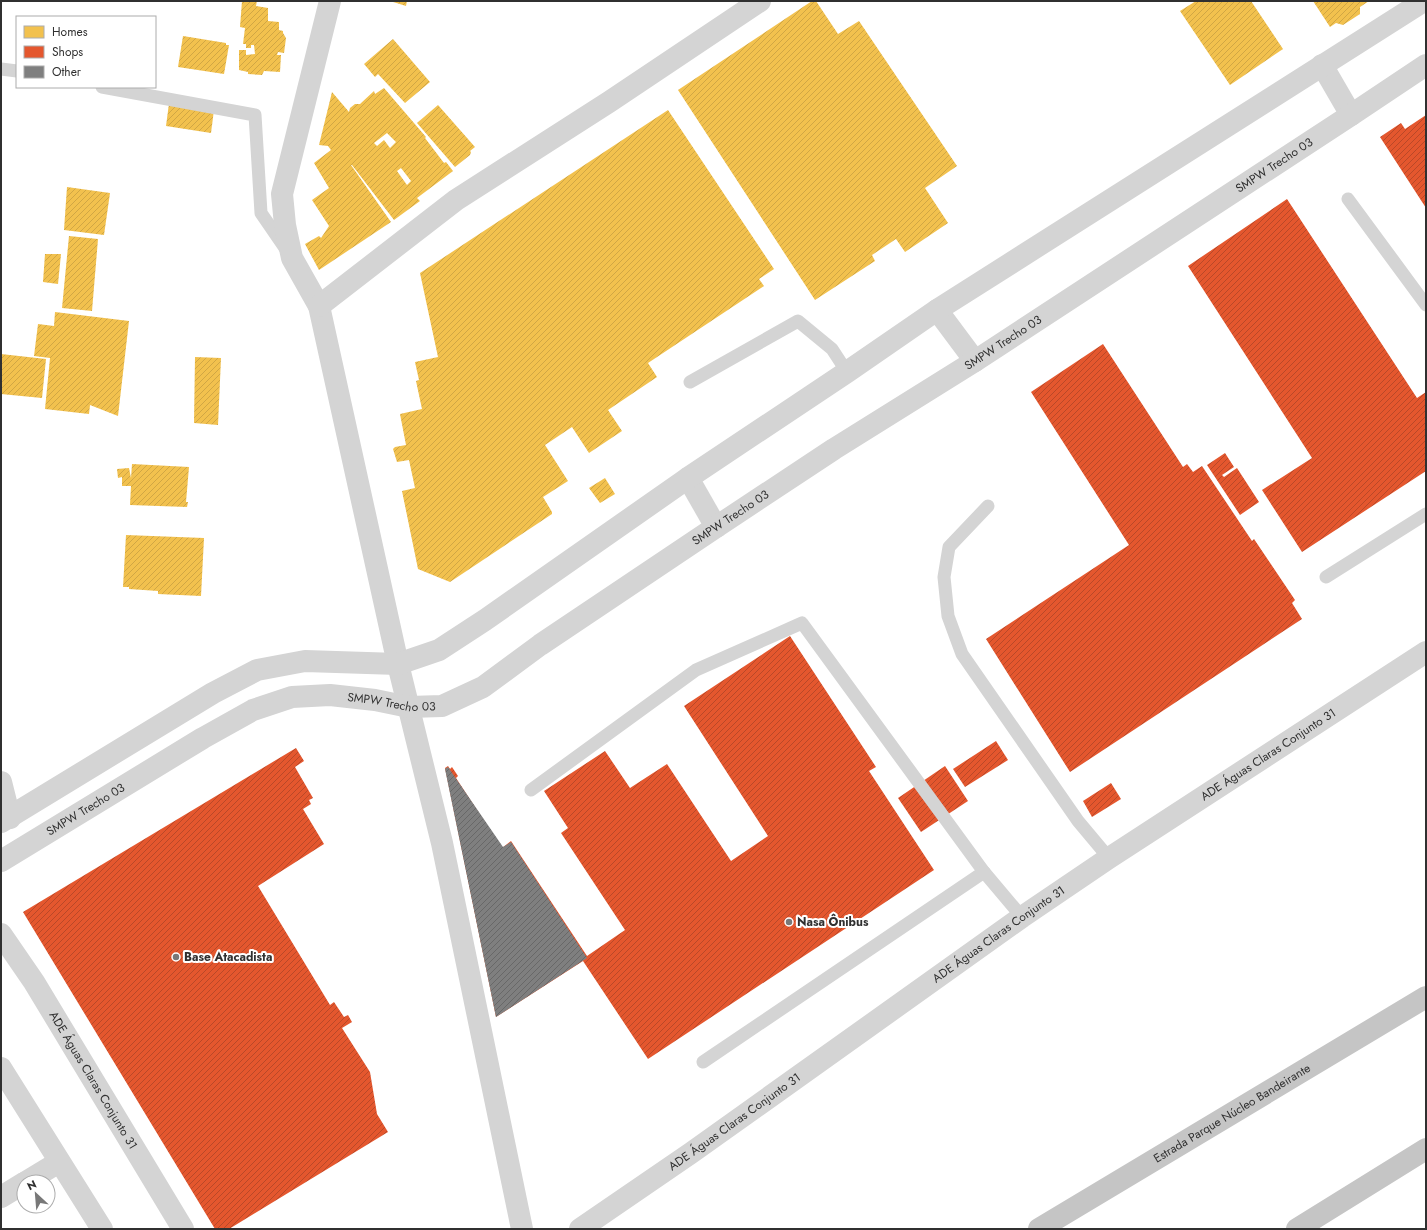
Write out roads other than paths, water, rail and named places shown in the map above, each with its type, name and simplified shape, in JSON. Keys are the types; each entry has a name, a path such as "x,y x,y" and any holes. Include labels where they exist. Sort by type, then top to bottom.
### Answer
{"highway":[{"name":"Estrada Parque Núcleo Bandeirante","path":"1039,1229 1426,997"},
{"path":"1297,1229 1426,1149"}],"street":[{"path":"330,1 282,194 285,225 292,258 319,306 398,664 442,843 522,1229"},
{"path":"319,306 456,200 609,102 760,1"},
{"path":"1,782 5,820 212,693 258,670 305,661 398,664 439,650 485,620 688,478 937,310 1424,1"},
{"path":"1322,65 1352,115"},
{"name":"SMPW Trecho 03","path":"1,861 203,738 253,710 292,696 330,695 375,700 409,707 442,706 483,687 540,645 834,449 975,361 1426,65"},
{"path":"937,310 975,361"},
{"path":"688,478 716,527"},
{"name":"ADE Águas Claras Conjunto 31","path":"580,1229 691,1153 1022,917 1109,858 1426,652"},
{"name":"ADE Águas Claras Conjunto 31","path":"1,934 38,989 183,1229"},
{"path":"1,1068 102,1229"},
{"path":"40,1174 59,1162"},
{"path":"1,1197 16,1188"}],"lane":[{"path":"1,68 16,72"},
{"path":"107,88 255,115 261,214 292,258"},
{"path":"1348,199 1426,306"},
{"path":"690,382 798,321 832,349 847,372"},
{"path":"988,506 949,547 944,577 948,616 962,654 1078,821 1109,858"},
{"path":"1326,577 1426,514"},
{"path":"532,790 696,670 802,623 984,872 1022,917"},
{"path":"703,1062 984,872"}],"place":[{"name":"Nasa Ônibus","path":"789,922"},
{"name":"Base Atacadista","path":"176,957"}]}
